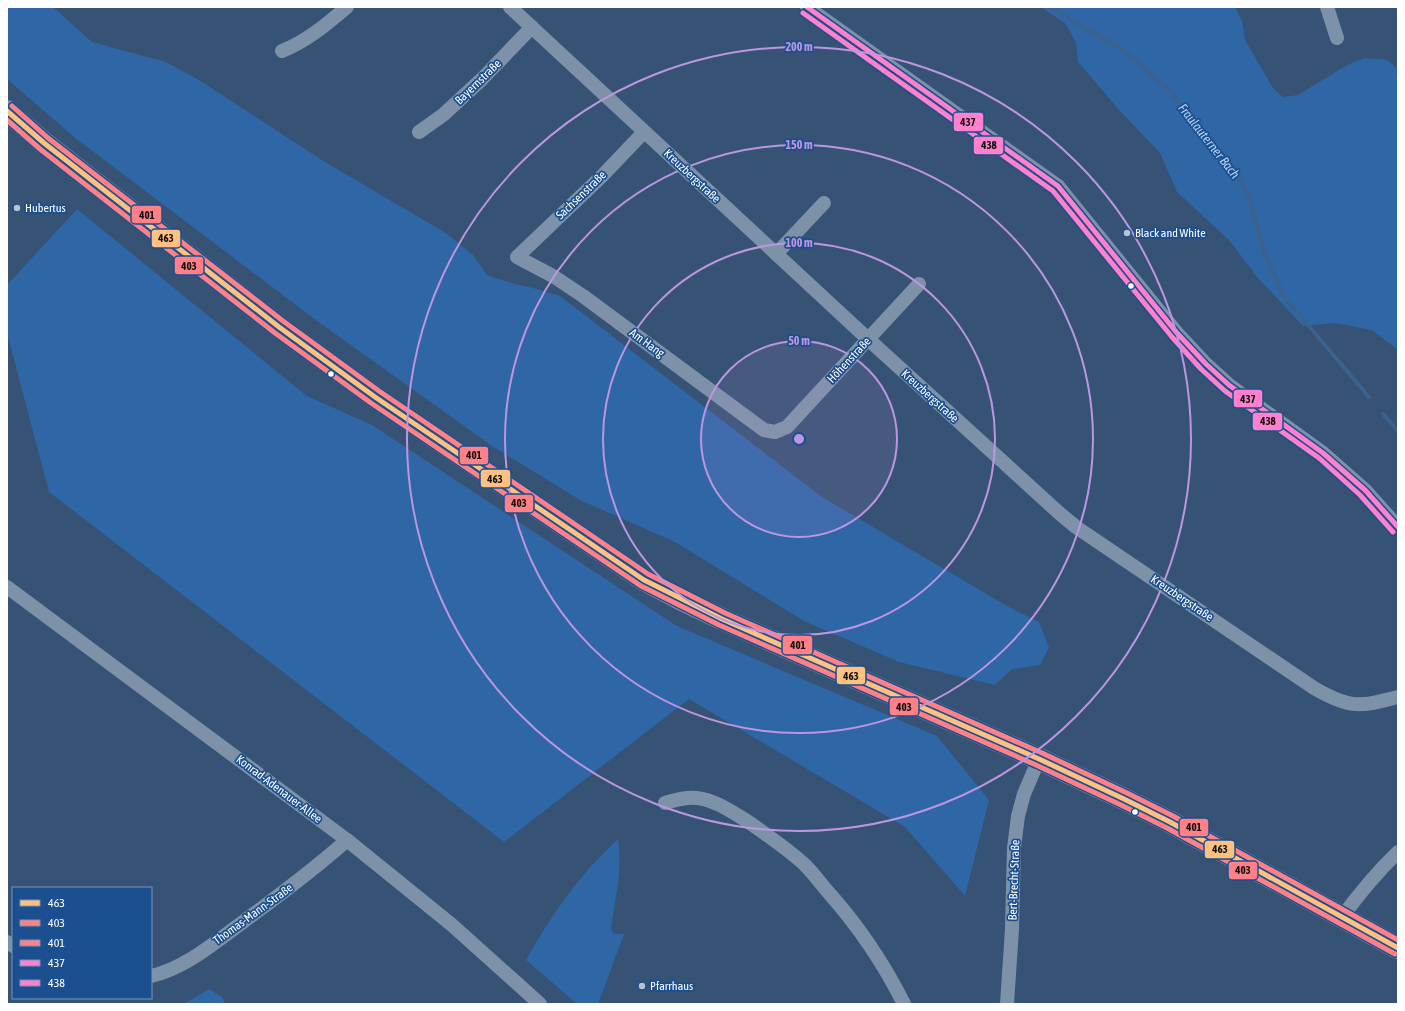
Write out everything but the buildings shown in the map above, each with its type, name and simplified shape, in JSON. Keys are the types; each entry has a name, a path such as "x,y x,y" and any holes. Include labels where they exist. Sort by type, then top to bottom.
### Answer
{"main road":[{"path":"7,112 44,143 279,328 375,397 644,580 722,619 1039,759 1170,822 1398,948"}],"street":[{"path":"282,52 300,43 347,7"},
{"name":"Kreuzbergstraße","path":"510,7 868,339 1076,527 1241,637 1314,688 1332,698 1349,704 1362,705 1398,697"},
{"path":"807,7 1058,186 1177,333 1206,364 1229,385 1324,453 1365,490 1398,527"},
{"path":"1327,7 1337,38"},
{"name":"Bayernstraße","path":"419,132 443,115 482,79 532,27"},
{"name":"Sachsenstraße","path":"517,257 602,176 644,132"},
{"path":"776,254 824,203"},
{"name":"Am Hang","path":"517,257 553,276 583,296 764,430 775,432"},
{"name":"Höhenstraße","path":"775,432 787,427 919,284"},
{"name":"Konrad-Adenauer-Allee","path":"7,587 346,840 452,925 540,1004"},
{"name":"Bert-Brecht-Straße","path":"1007,1004 1012,928 1014,848 1018,816 1024,794 1039,759"},
{"path":"665,803 682,798 698,798 714,803 764,832 791,853 806,866 852,920 873,949 904,1004"},
{"name":"Thomas-Mann-Straße","path":"152,976 165,972 186,962 202,951 290,887 346,840"},
{"path":"1342,917 1364,888 1398,852"}],"shaded area":[{"path":"7,7 53,7 92,42 166,62 199,80 325,162 446,233 473,255 487,275 560,296 822,497 1007,606 1039,622 1049,647 1040,665 1012,669 995,685 899,662 804,621 675,542 580,500 492,446 317,321 74,137 7,79"},
{"path":"1041,7 1235,7 1242,21 1245,40 1273,88 1283,97 1298,95 1347,65 1364,58 1387,60 1398,69 1398,350 1372,330 1335,323 1303,326 1257,277 1229,240 1177,192 1160,153 1121,112 1078,62 1076,43 1066,24"},
{"path":"77,209 307,396 372,425 677,626 937,736 989,800 965,896 905,827 689,699 504,842 49,492 7,333 7,285"},
{"path":"618,839 620,862 611,929 614,934 624,934 598,1004 577,1004 526,960 567,896 591,866"},
{"path":"209,989 222,997 225,1004 184,1004"}],"waterway":[{"name":"Fraulauterner Bach","path":"1050,7 1123,50 1171,92 1190,118 1234,168 1250,199 1264,252 1285,298 1369,397"},
{"name":"Fraulauterner Bach","path":"1383,414 1398,431"}],"transit line":[{"name":"437","path":"807,7 1058,186 1177,333 1206,364 1229,385 1323,453 1365,490 1398,527"},
{"name":"438","path":"803,13 1053,191 1172,337 1201,369 1225,391 1319,458 1360,495 1393,532"},
{"name":"401","path":"12,106 48,138 283,321 379,391 648,574 725,613 1042,753 1127,793 1173,816 1398,940"},
{"name":"463","path":"7,111 44,143 279,327 375,397 644,580 722,619 1039,759 1124,799 1170,822 1398,948"},
{"name":"403","path":"7,120 40,149 275,333 371,403 641,586 719,625 1036,765 1121,805 1167,828 1395,954"}],"place":[{"name":"Hubertus","path":"17,208"},
{"name":"Black and White","path":"1127,233"},
{"name":"Pfarrhaus","path":"642,986"}]}
